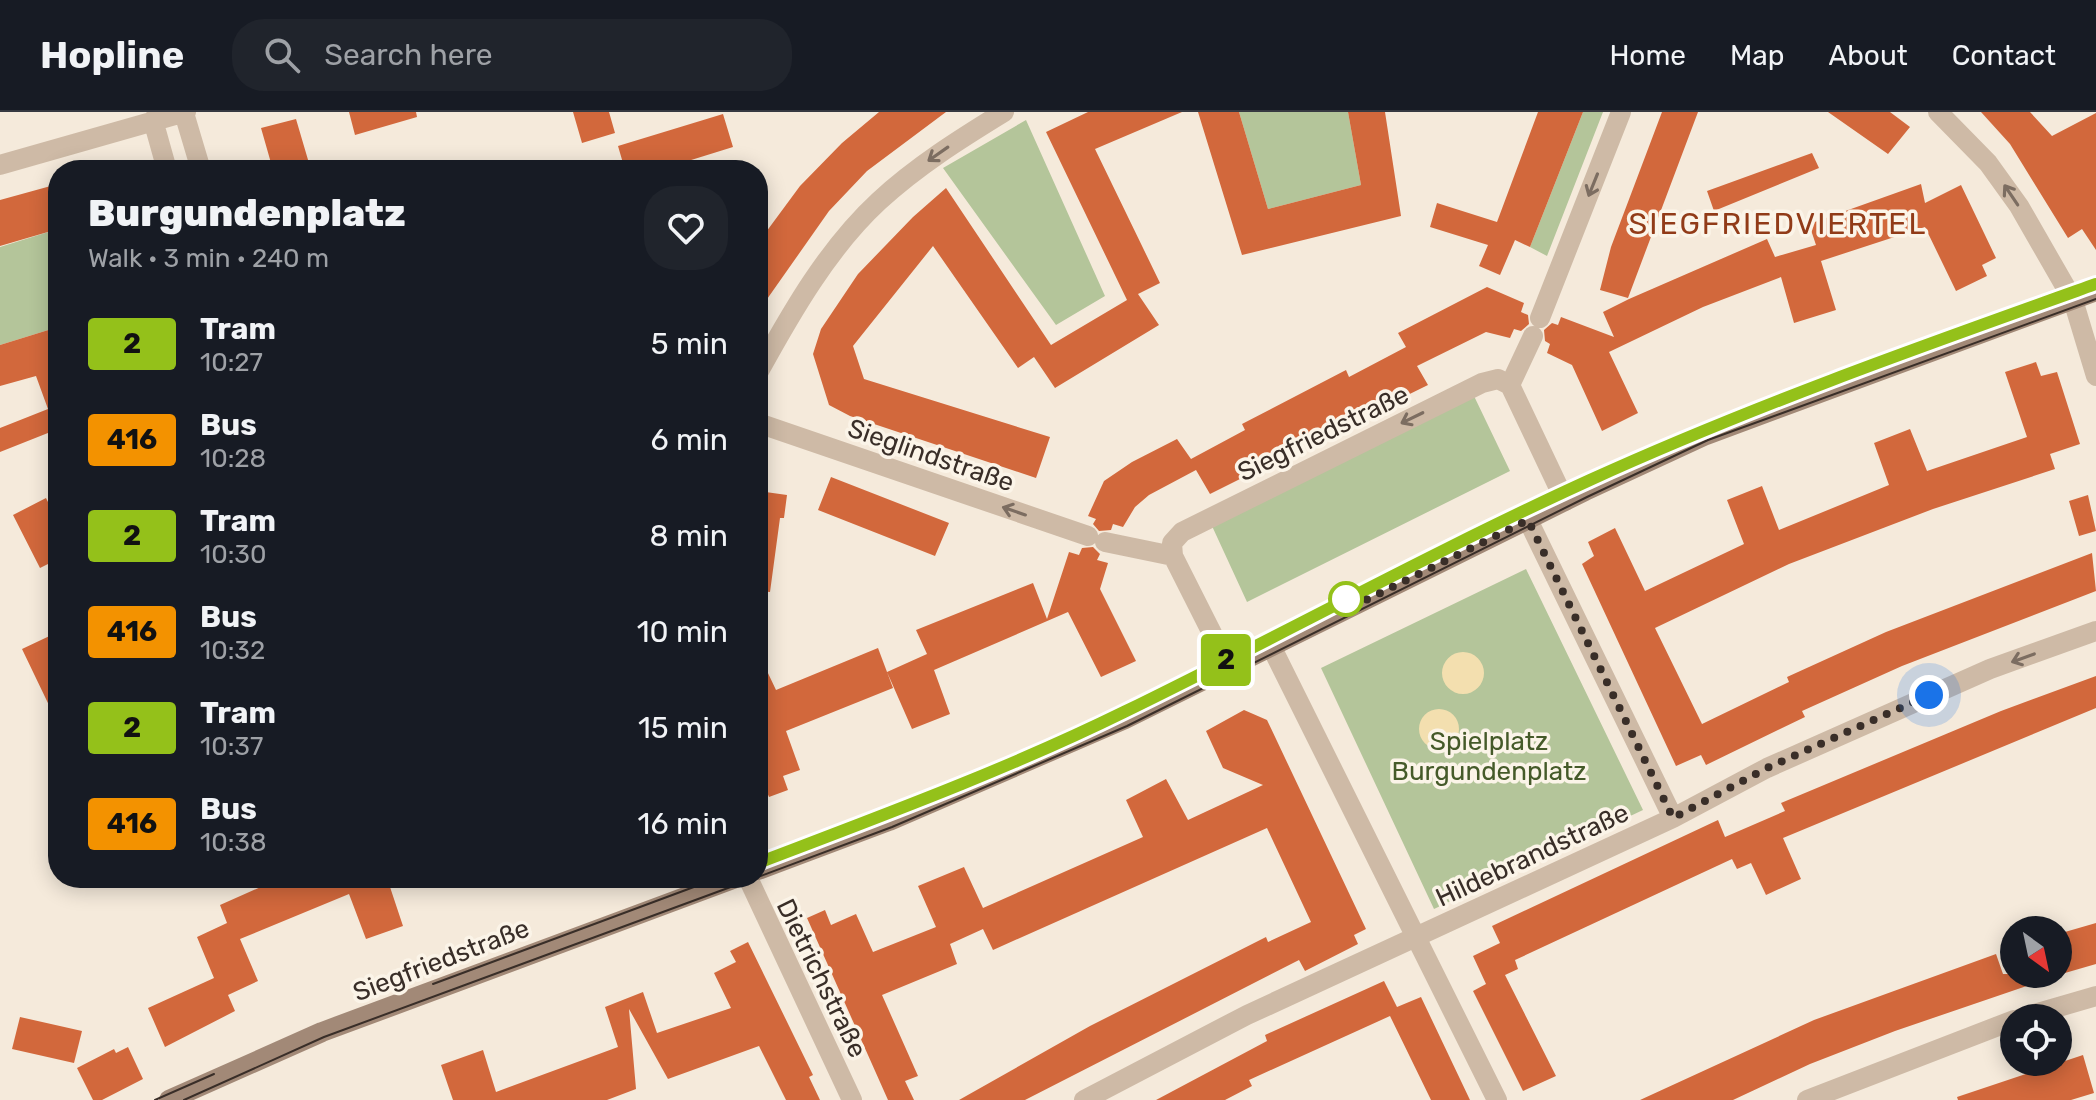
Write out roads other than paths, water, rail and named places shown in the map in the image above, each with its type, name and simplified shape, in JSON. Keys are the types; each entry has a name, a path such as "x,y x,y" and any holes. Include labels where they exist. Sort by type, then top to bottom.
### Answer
{"street":[{"path":"0,165 185,112 198,160"},
{"path":"768,356 808,287 876,204 917,168 1004,112"},
{"path":"1565,501 1510,385 1621,112"},
{"path":"1938,112 2004,184 2073,300 2096,376"},
{"path":"153,120 164,160"},
{"path":"768,866 889,821 1030,761 1706,435 2096,291"},
{"name":"Siegfriedstraße","path":"1173,556 1172,543 1182,532 1482,383 1498,379 1510,385"},
{"name":"Sieglindstraße","path":"768,426 1096,539 1173,556"},
{"path":"1528,520 1673,818"},
{"path":"1173,556 1229,667"},
{"name":"Hildebrandstraße","path":"1084,1100 1247,1015 1673,818 1767,768 1990,669 2096,631"},
{"path":"1271,646 1497,1100"},
{"name":"Siegfriedstraße","path":"169,1100 322,1032 709,888"},
{"name":"Dietrichstraße","path":"753,888 852,1100"},
{"path":"2069,1004 2096,996"},
{"path":"1807,1100 2000,1025"}],"tram line":[{"path":"768,859 1079,733 1472,536 1652,452 1841,376 2096,284"},
{"name":"2","path":"768,859 887,814 1122,713 1561,493 1704,429 1813,385 2096,284"},
{"path":"768,873 892,827 1127,726 1708,440 2096,299"},
{"path":"433,984 691,888"},
{"path":"184,1100 324,1037 728,888"},
{"path":"155,1100 214,1074"}],"district":[{"name":"SIEGFRIEDVIERTEL","path":"1778,224"}],"park label":[{"name":"Spielplatz Burgundenplatz","path":"1489,756"}]}
